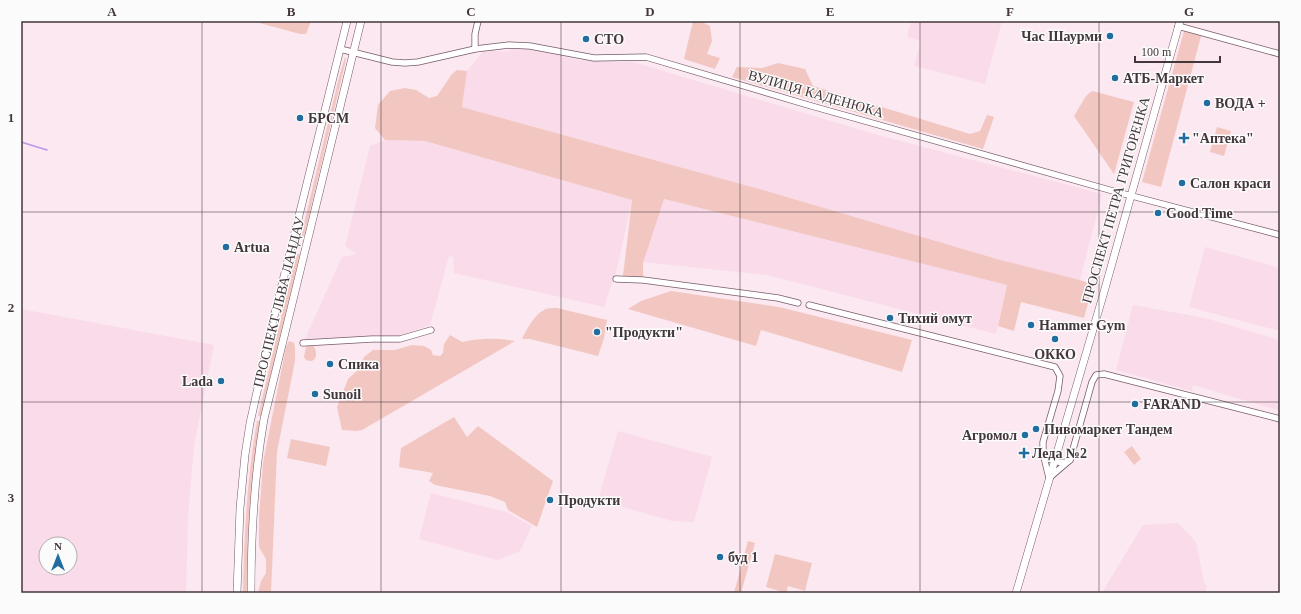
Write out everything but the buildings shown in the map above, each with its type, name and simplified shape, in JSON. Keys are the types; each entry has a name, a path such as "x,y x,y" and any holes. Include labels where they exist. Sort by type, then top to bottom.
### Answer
{"main road":[{"name":"ПРОСПЕКТ ЛЬВА ЛАНДАУ","path":"237,593 240,508 245,455 250,423 346,21"},
{"name":"ПРОСПЕКТ ЛЬВА ЛАНДАУ","path":"251,593 253,504 260,440 283,337 361,21"},
{"name":"ПРОСПЕКТ ПЕТРА ГРИГОРЕНКА","path":"1016,593 1179,23"},
{"path":"293,243 306,246"}],"street":[{"path":"475,49 475,34 478,21"},
{"path":"1179,23 1280,54"},
{"name":"ВУЛИЦЯ КАДЕНЮКА","path":"340,49 392,62 406,63 418,62 475,49 514,45 594,58 650,58 808,105 1130,196 1280,235"},
{"path":"616,280 643,280 778,298 798,303"},
{"path":"808,306 1055,367 1060,376 1058,391 1043,442 1043,453 1049,478 1070,460 1092,382 1096,375 1104,374 1280,418"},
{"path":"302,343 400,339 431,330"},
{"path":"1043,453 1048,458 1062,463 1066,463 1070,460"}],"shaded area":[{"path":"252,21 311,21 306,34 300,34"},
{"path":"693,21 700,21 710,26 712,41 707,54 720,58 715,69 684,59"},
{"path":"911,21 1002,21 985,84 914,66 921,41 907,37"},
{"path":"1184,31 1201,36 1161,187 1142,182"},
{"path":"527,47 577,60 633,62 878,135 1102,194 1080,280 997,259 770,192 462,107 467,71 486,48 502,52"},
{"path":"345,57 346,60 304,237 301,236"},
{"path":"778,63 805,69 813,86 970,134 980,131 987,115 994,117 983,149 732,77 737,67 762,68"},
{"path":"457,70 467,71 462,107 770,192 997,259 1080,280 1093,285 1084,318 1021,302 1014,331 998,326 1007,285 664,199 643,263 643,280 623,276 632,200 425,141 385,140 375,128 378,105 390,91 405,88 416,90 429,98 437,96 452,74"},
{"path":"1092,91 1134,102 1114,174 1074,116 1086,96"},
{"path":"1217,127 1231,131 1224,156 1210,152"},
{"path":"385,140 425,141 632,200 617,269 604,307 454,273 453,257 449,256 430,325 398,336 328,338 311,343 303,343 342,257 357,254 345,246 370,146"},
{"path":"663,199 1007,285 996,334 767,275 643,262"},
{"path":"1205,247 1280,268 1280,331 1189,307"},
{"path":"296,253 300,254 261,416 258,416"},
{"path":"671,291 779,307 912,340 902,372 761,330 756,346 628,309 641,301"},
{"path":"1133,305 1205,318 1280,340 1280,411 1193,385 1192,391 1116,370"},
{"path":"550,308 557,308 607,320 604,338 598,356 530,339 522,339 531,323 540,312"},
{"path":"21,309 214,345 194,446 188,516 186,593 21,593"},
{"path":"450,335 462,342 488,339 515,341 362,430 342,430 337,407 348,379 360,368 364,357 373,350 395,350 412,345 424,346 431,350 433,355 440,356 443,353 444,344"},
{"path":"289,341 294,343 295,361 277,452 271,593 258,593 261,581 266,573 266,559 259,547 259,518 263,463 286,347"},
{"path":"308,345 313,346 316,351 316,357 312,361 306,360 304,357 306,347"},
{"path":"454,417 467,437 478,426 553,481 537,527 508,510 505,502 490,496 435,485 429,481 433,473 399,467 401,448"},
{"path":"257,421 260,421 250,507 247,593 243,593 247,507"},
{"path":"618,431 712,457 694,522 672,521 598,500"},
{"path":"291,439 330,447 326,466 287,458"},
{"path":"1132,446 1141,459 1134,465 1124,452"},
{"path":"431,493 506,512 532,526 520,551 497,560 419,539"},
{"path":"1178,523 1196,542 1204,583 1207,587 1204,593 1108,593 1103,591 1143,525"},
{"path":"748,541 755,543 741,593 734,593"},
{"path":"775,554 812,563 805,591 788,586 786,593 766,587"}],"waterway":[{"path":"21,142 47,150"}],"place":[{"name":"Час Шаурми","path":"1110,36"},
{"name":"СТО","path":"586,39"},
{"name":"АТБ-Маркет","path":"1115,78"},
{"name":"ВОДА +","path":"1207,103"},
{"name":"БРСМ","path":"300,118"},
{"name":"\"Аптека\"","path":"1184,138"},
{"name":"Салон краси","path":"1182,183"},
{"name":"Good Time","path":"1158,213"},
{"name":"Artua","path":"226,247"},
{"name":"Тихий омут","path":"890,318"},
{"name":"Hammer Gym","path":"1031,325"},
{"name":"\"Продукти\"","path":"597,332"},
{"name":"ОККО","path":"1055,339"},
{"name":"Спика","path":"330,364"},
{"name":"Lada","path":"221,381"},
{"name":"Sunoil","path":"315,394"},
{"name":"FARAND","path":"1135,404"},
{"name":"Пивомаркет Тандем","path":"1036,429"},
{"name":"Агромол","path":"1025,435"},
{"name":"Леда №2","path":"1024,453"},
{"name":"Продукти","path":"550,500"},
{"name":"буд 1","path":"720,557"}]}
